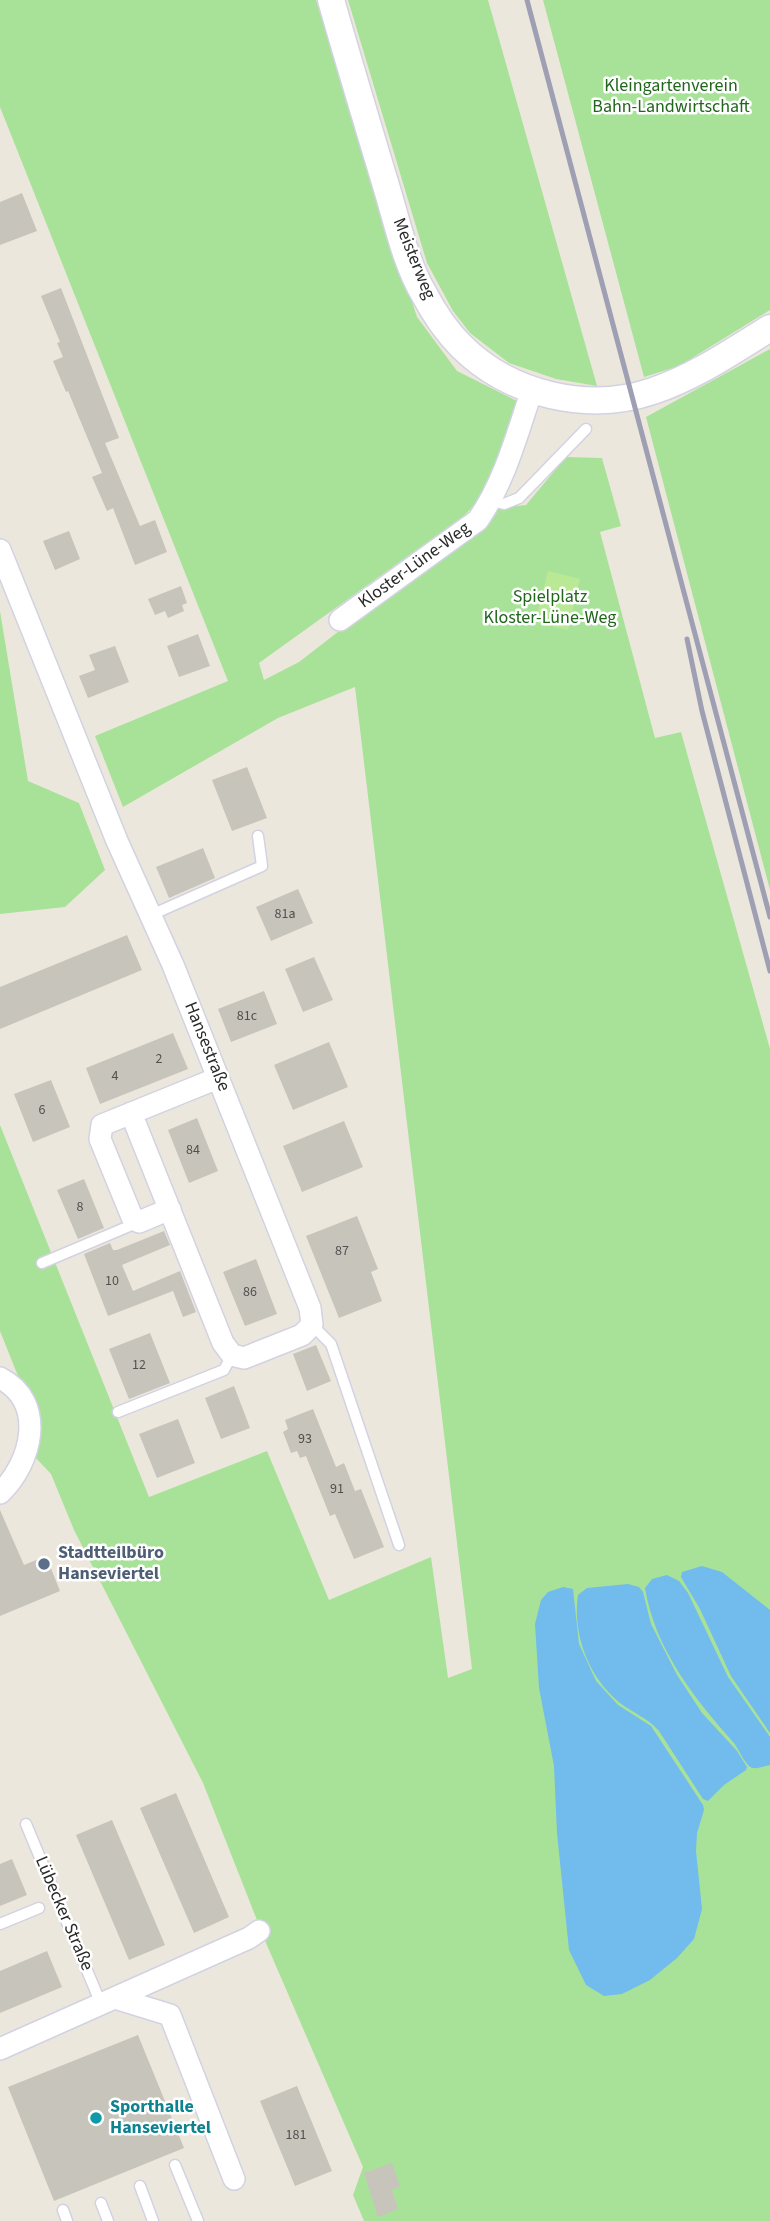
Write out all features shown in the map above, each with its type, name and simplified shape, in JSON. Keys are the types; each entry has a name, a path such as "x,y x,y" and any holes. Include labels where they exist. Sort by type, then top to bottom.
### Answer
{"street":[{"name":"Meisterweg","path":"331,0 403,241 423,293 459,344 495,372 532,390 552,396 619,400 653,391 690,375 770,328"},
{"name":"Kloster-Lüne-Weg","path":"340,620 470,527 491,501 532,390"},
{"name":"Hansestraße","path":"0,550 117,841 218,1078 310,1308 312,1325"},
{"path":"170,1209 139,1222 131,1217 100,1139 102,1125 218,1078"},
{"path":"131,1113 223,1343 232,1355 244,1358 302,1335 312,1325"},
{"path":"0,1378 13,1384 24,1402 30,1424 30,1445 24,1460 14,1480 0,1493"},
{"path":"0,2049 249,1938 259,1931"},
{"path":"108,2001 138,2003 170,2015 234,2179"}],"lane":[{"path":"491,501 504,504 519,498 586,429"},
{"path":"150,915 262,866 258,836"},
{"path":"42,1263 139,1222"},
{"name":"Hansestraße","path":"312,1325 331,1344 399,1545"},
{"path":"118,1412 224,1370 232,1355"},
{"name":"Lübecker Straße","path":"26,1824 108,2001"},
{"name":"Lübecker Straße","path":"0,1924 39,1908"},
{"path":"175,2165 198,2221"},
{"path":"140,2186 153,2221"},
{"path":"101,2203 108,2221"}],"green space":[{"name":"Spielplatz Kloster-Lüne-Weg","path":"0,0 316,0 417,317 457,371 517,401 484,494 465,515 259,663 264,680 299,662 356,618 477,534 498,508 526,505 566,457 602,458 621,526 600,532 655,738 681,732 770,1049 770,2221 364,2221 353,2195 363,2167 266,1943 203,1783 74,1530 51,1474 34,1456 22,1386 0,1331 0,1125 149,1497 267,1451 329,1600 431,1557 448,1678 472,1669 355,687 278,718 123,807 95,736 228,681 0,107"},
{"path":"348,0 488,0 597,386 556,379 509,363 470,333 453,311 427,263"},
{"name":"Kleingartenverein Bahn-Landwirtschaft","path":"543,0 770,0 770,310 679,366 644,377"},
{"path":"770,349 770,890 646,417"},
{"name":"Spielplatz Kloster-Lüne-Weg","path":"548,571 580,579 568,630 535,622"},
{"path":"0,611 28,781 79,803 105,870 65,907 0,914"}],"water":[{"path":"702,1566 722,1572 770,1610 770,1733 731,1676 700,1609 681,1577 682,1572"},
{"path":"667,1575 679,1581 688,1593 728,1677 770,1737 770,1765 756,1768 749,1766 678,1672 667,1652 657,1632 645,1588 652,1579"},
{"path":"628,1584 639,1587 643,1592 651,1624 677,1675 702,1713 737,1751 747,1767 708,1801 703,1799 655,1726 609,1693 585,1654 578,1625 578,1595 587,1588"},
{"path":"563,1587 573,1589 579,1644 596,1681 618,1705 651,1726 704,1810 697,1833 696,1851 702,1909 694,1939 677,1958 650,1980 622,1994 604,1996 586,1985 569,1950 557,1833 554,1766 539,1688 535,1624 541,1600 548,1592"}],"building":[{"path":"22,193 37,231 0,245 0,202"},
{"path":"61,288 119,438 105,443 140,526 155,520 167,552 135,565 113,508 107,511 92,477 102,473 53,361 63,357 57,343 60,342 41,296"},
{"path":"69,531 80,559 55,570 43,541"},
{"path":"181,586 187,603 182,605 184,611 168,618 165,611 155,615 148,599"},
{"path":"198,634 210,666 179,677 167,646"},
{"path":"115,646 129,682 88,698 79,676 95,670 89,655"},
{"path":"247,767 267,818 232,831 212,780"},
{"path":"203,848 215,878 169,898 156,867"},
{"path":"298,889 313,923 271,941 256,907"},
{"path":"127,935 142,970 0,1029 0,987"},
{"path":"314,957 333,1000 303,1012 285,969"},
{"path":"264,991 277,1024 231,1042 218,1009"},
{"path":"173,1033 188,1069 100,1104 86,1068"},
{"path":"329,1042 348,1087 293,1110 274,1065"},
{"path":"51,1080 70,1127 33,1142 14,1094"},
{"path":"197,1118 218,1171 189,1183 168,1130"},
{"path":"344,1121 363,1167 302,1192 283,1146"},
{"path":"84,1179 104,1228 78,1239 57,1190"},
{"path":"357,1216 378,1269 371,1272 382,1301 339,1318 306,1236"},
{"path":"164,1231 170,1245 122,1265 133,1291 180,1271 196,1312 183,1317 173,1291 108,1316 84,1254 110,1243 113,1250 117,1250"},
{"path":"256,1259 277,1314 245,1326 223,1272"},
{"path":"150,1333 170,1383 129,1399 109,1349"},
{"path":"316,1345 331,1381 307,1391 293,1354"},
{"path":"234,1386 250,1428 221,1439 205,1398"},
{"path":"313,1409 336,1467 344,1463 355,1491 361,1489 384,1547 354,1559 335,1514 330,1516 306,1456 300,1458 297,1451 291,1453 283,1432 288,1429 285,1420"},
{"path":"178,1419 195,1463 157,1478 139,1434"},
{"path":"0,1510 24,1565 46,1556 60,1591 0,1616"},
{"path":"176,1793 229,1917 194,1933 140,1808"},
{"path":"112,1820 165,1945 129,1960 76,1835"},
{"path":"12,1859 27,1895 0,1906 0,1864"},
{"path":"47,1951 62,1987 0,2013 0,1971"},
{"name":"Sporthalle Hanseviertel","path":"138,2035 184,2148 54,2201 8,2087"},
{"path":"297,2086 332,2171 295,2186 260,2101"},
{"path":"392,2163 400,2186 392,2190 398,2209 378,2217 364,2173"}],"railway":[{"path":"527,0 770,917"},
{"path":"687,639 702,711 770,971"}],"place":[{"name":"Stadtteilbüro Hanseviertel","path":"44,1564"},
{"name":"Sporthalle Hanseviertel","path":"96,2118"}]}
